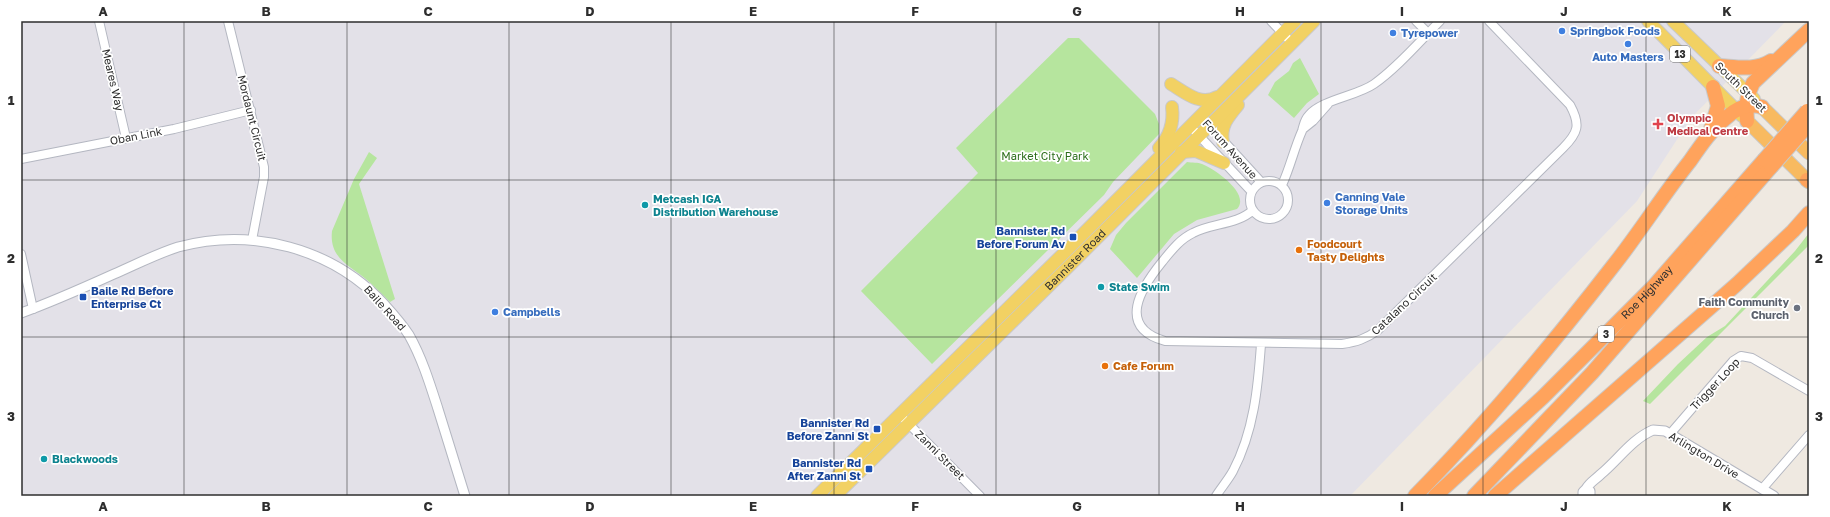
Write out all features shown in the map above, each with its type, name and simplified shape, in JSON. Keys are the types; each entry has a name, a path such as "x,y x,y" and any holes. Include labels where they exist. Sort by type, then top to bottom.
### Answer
{"highway":[{"path":"1415,496 1460,450 1539,358 1614,265 1708,136 1727,116 1743,103 1752,83 1809,30"},
{"path":"1719,66 1748,68 1758,67 1784,53"},
{"path":"1708,136 1718,106 1713,87"},
{"path":"1743,103 1762,107"},
{"path":"1743,103 1747,121"},
{"name":"South Street","path":"1762,107 1809,153"},
{"name":"Roe Highway","path":"1474,496 1592,373 1808,114"},
{"name":"South Street","path":"1747,121 1808,181"},
{"name":"Roe Highway","path":"1435,496 1542,397 1653,287 1768,163"},
{"path":"1495,496 1742,279 1793,231 1809,213"},
{"path":"1793,231 1809,221"}],"main road":[{"name":"Bannister Road","path":"817,496 1062,255 1295,21"},
{"name":"Bannister Road","path":"835,496 1068,267 1181,152 1314,21"},
{"name":"South Street","path":"1648,21 1713,87 1743,103"},
{"name":"South Street","path":"1673,21 1719,66 1743,103"},
{"path":"1171,84 1196,99 1205,101 1221,94"},
{"path":"1223,142 1221,133 1223,126 1243,99 1242,92"},
{"path":"1153,162 1156,151 1164,142 1172,126 1172,107"},
{"path":"1181,152 1196,151 1224,163"}],"street":[{"name":"Meares Way","path":"99,21 126,138"},
{"name":"Mordaunt Circuit","path":"228,21 264,167 264,177 252,240"},
{"path":"1271,21 1292,43"},
{"path":"1416,21 1428,33"},
{"path":"1282,185 1303,128 1304,121 1310,113 1319,106 1328,104 1374,84 1440,21"},
{"name":"Catalano Circuit","path":"1252,210 1247,216 1192,233 1179,243 1144,286 1138,301 1137,316 1145,331 1152,337 1164,341 1261,344 1342,344 1357,342 1368,338 1394,316 1573,137 1576,132 1576,115 1570,106 1489,21"},
{"name":"Oban Link","path":"21,159 174,129 251,110"},
{"name":"Forum Avenue","path":"1200,115 1261,182"},
{"name":"Forum Avenue","path":"1190,126 1251,191"},
{"path":"1272,180 1282,185 1288,196 1288,203 1282,214 1276,218 1263,218 1252,210 1249,201 1251,191 1261,182 1272,180"},
{"name":"Baile Road","path":"21,313 178,247 224,239 252,240 292,247 315,255 339,267 360,281 397,318 408,334 425,369 465,496"},
{"path":"21,254 33,309"},
{"path":"1216,496 1232,472 1244,446 1256,400 1261,344"},
{"name":"Trigger Loop","path":"1670,434 1734,361 1741,356 1752,358 1809,391"},
{"name":"Zanni Street","path":"899,414 980,496"},
{"name":"Arlington Drive","path":"1586,494 1591,481 1600,476 1646,433 1653,430 1670,434 1774,496"},
{"path":"1762,489 1809,434"}],"shaded area":[{"path":"21,21 1786,21 1691,118 1637,201 1350,496 21,496"}],"green space":[{"name":"Market City Park","path":"1068,38 1079,38 1155,114 1159,124 1159,134 1113,182 1104,195 932,364 861,291 978,173 956,148"},
{"path":"1300,58 1319,94 1307,103 1294,118 1268,95 1275,82 1289,71 1293,63"},
{"path":"369,152 377,158 359,184 395,299 390,302 367,280 342,260 334,248 332,240 332,231 354,179"},
{"path":"1187,162 1202,164 1222,176 1236,189 1240,203 1237,209 1197,220 1174,234 1137,278 1110,249 1116,235"},
{"path":"1809,233 1809,245 1650,404 1643,401 1678,364 1707,337 1725,326 1795,251"}],"place":[{"name":"Springbok Foods","path":"1562,31"},
{"name":"Tyrepower","path":"1393,33"},
{"name":"Auto Masters","path":"1628,44"},
{"name":"Olympic Medical Centre","path":"1658,124"},
{"name":"Canning Vale Storage Units","path":"1327,203"},
{"name":"Metcash IGA Distribution Warehouse","path":"645,205"},
{"name":"Bannister Rd Before Forum Av","path":"1073,237"},
{"name":"Foodcourt Tasty Delights","path":"1299,250"},
{"name":"State Swim","path":"1101,287"},
{"name":"Baile Rd Before Enterprise Ct","path":"83,297"},
{"name":"Faith Community Church","path":"1797,308"},
{"name":"Campbells","path":"495,312"},
{"name":"Cafe Forum","path":"1105,366"},
{"name":"Bannister Rd Before Zanni St","path":"877,429"},
{"name":"Blackwoods","path":"44,459"},
{"name":"Bannister Rd After Zanni St","path":"869,469"}]}
